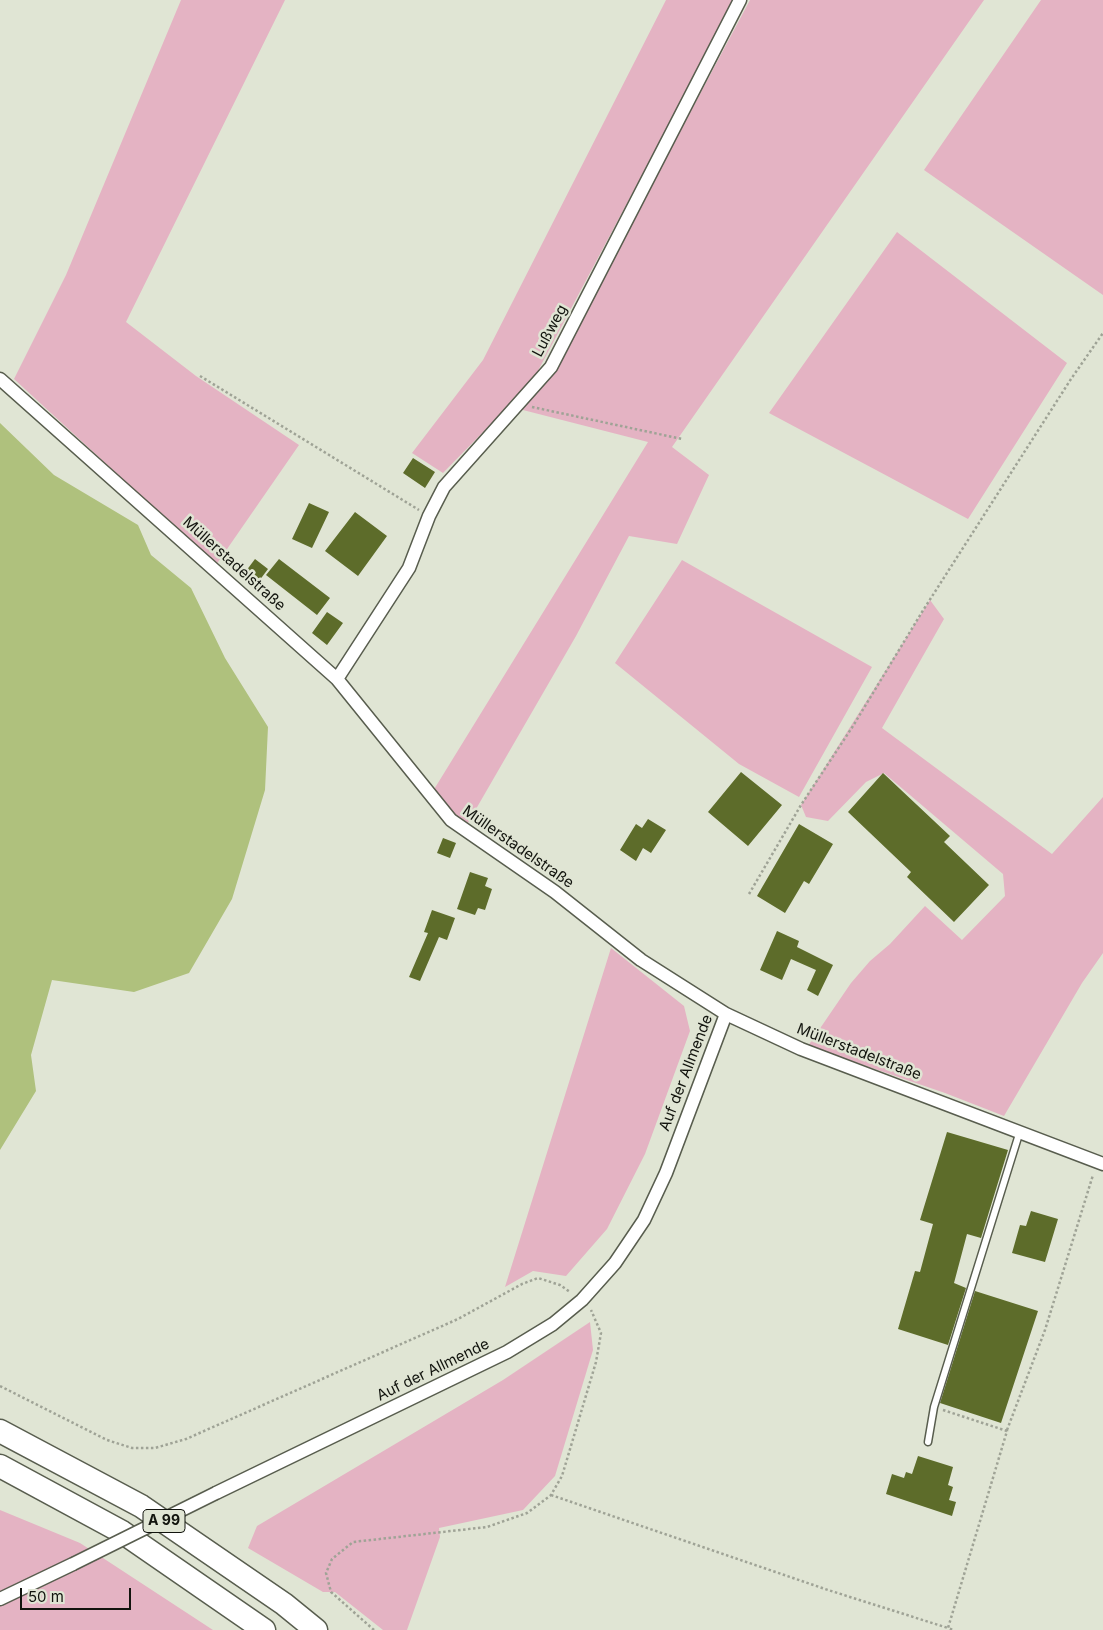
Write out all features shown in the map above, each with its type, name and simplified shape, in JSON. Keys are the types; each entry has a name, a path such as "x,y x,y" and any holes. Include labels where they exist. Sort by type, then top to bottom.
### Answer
{"highway":[{"name":"A 99","path":"0,1430 141,1506 284,1604 316,1630"},
{"name":"A 99","path":"0,1466 122,1532 264,1630"}],"street":[{"name":"Lußweg","path":"337,679 409,568 429,516 444,487 551,367 740,0"},
{"name":"Müllerstadelstraße","path":"0,379 337,679 450,820 555,892 641,960 726,1014 801,1049 1100,1163"},
{"name":"Auf der Allmende","path":"0,1599 507,1352 553,1324 582,1300 615,1263 644,1220 666,1173 726,1014"}],"lane":[{"path":"928,1442 934,1408 1020,1131"}],"path":[{"path":"749,894 801,805 853,726 922,612 1071,379 1103,333"},
{"path":"200,376 429,516"},
{"path":"519,404 682,439"},
{"path":"948,1628 1007,1431 1045,1330 1100,1163"},
{"path":"0,1386 106,1440 132,1448 156,1448 186,1439 458,1319 522,1284 538,1278 560,1285 582,1300 593,1312 601,1334 598,1352 562,1476 551,1496 527,1513 486,1527 353,1542 332,1559 326,1573 331,1592 374,1630"},
{"path":"934,1408 1007,1431"},
{"path":"551,1496 828,1590 953,1630"}],"shaded area":[{"path":"181,0 285,0 126,322 196,376 299,445 216,565 14,379 66,275"},
{"path":"666,0 735,0 532,382 443,473 412,453 483,360"},
{"path":"750,0 984,0 672,447 709,475 677,544 629,536 576,636 465,828 433,791 648,442 519,409 555,366"},
{"path":"1041,0 1103,0 1103,295 924,170"},
{"path":"897,232 1067,363 968,519 769,413"},
{"path":"0,423 54,475 138,525 151,555 191,588 225,658 268,727 265,790 232,899 189,973 134,992 52,980 31,1055 36,1091 0,1150"},
{"path":"682,560 872,667 799,797 739,764 615,663"},
{"path":"930,600 944,619 882,728 1052,854 1103,797 1103,953 1082,983 1004,1116 945,1093 808,1046 851,983 870,961 890,944 925,906 962,940 1005,896 1003,874 884,773 866,782 828,821 806,817 801,805"},
{"path":"611,948 684,1006 690,1031 645,1154 607,1229 566,1276 533,1271 505,1287"},
{"path":"590,1322 593,1350 555,1476 523,1510 439,1528 440,1537 407,1630 383,1630 335,1592 323,1592 248,1548 257,1526 503,1380"},
{"path":"0,1510 80,1543 213,1630 0,1630"}],"building":[{"path":"413,458 435,472 425,488 403,473"},
{"path":"309,503 329,512 312,548 292,539"},
{"path":"355,512 387,536 358,576 325,551"},
{"path":"255,559 268,569 256,585 243,575"},
{"path":"279,559 330,598 317,615 266,575"},
{"path":"327,612 343,623 327,645 312,633"},
{"path":"741,772 782,805 748,846 708,812"},
{"path":"883,773 950,836 944,842 989,885 954,922 907,877 911,872 848,812"},
{"path":"648,819 666,830 651,853 643,848 636,861 620,850 636,824 642,828"},
{"path":"799,824 833,844 809,884 804,881 785,913 757,896"},
{"path":"443,838 456,843 450,858 437,853"},
{"path":"470,872 488,878 485,886 492,889 485,910 478,908 475,915 457,909"},
{"path":"432,910 455,918 447,940 439,937 420,981 409,977 428,933 424,932"},
{"path":"777,931 799,941 797,947 833,965 818,996 807,990 816,970 791,959 782,980 760,970"},
{"path":"947,1132 1008,1150 981,1238 967,1234 954,1283 966,1288 948,1345 898,1329 915,1271 920,1272 933,1224 920,1220"},
{"path":"1031,1211 1058,1219 1045,1262 1012,1253 1020,1225 1026,1226"},
{"path":"975,1291 1038,1311 1001,1423 940,1403"},
{"path":"918,1456 953,1467 948,1485 953,1487 949,1500 956,1502 952,1516 886,1494 892,1474 904,1478 906,1472 912,1474"}]}
